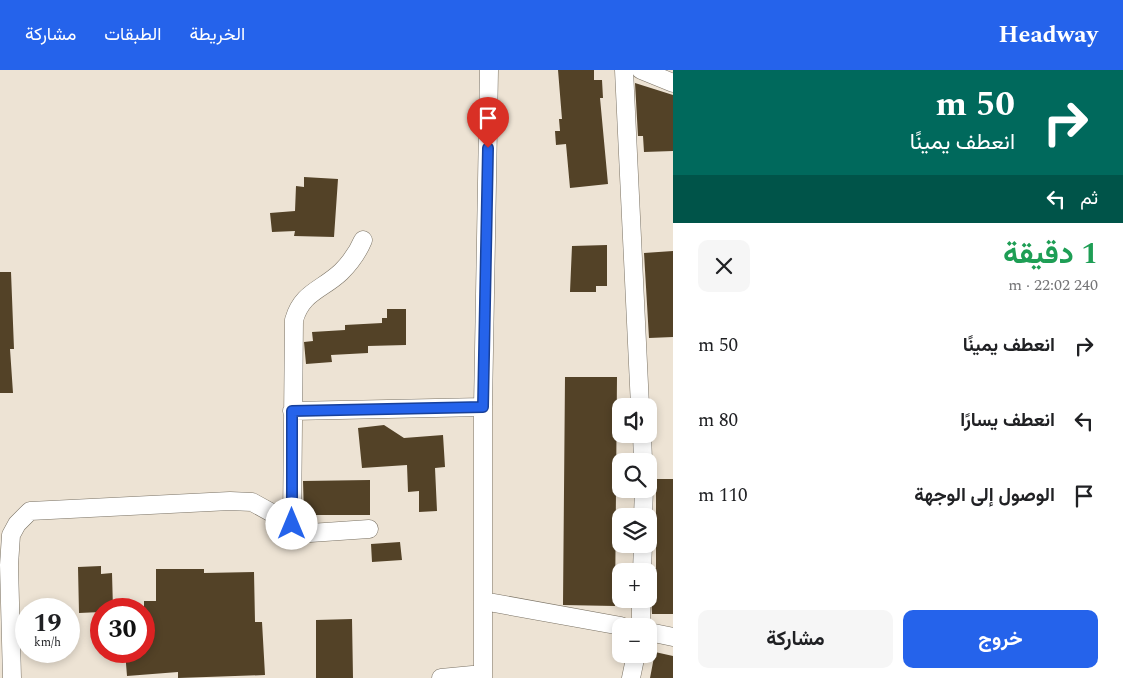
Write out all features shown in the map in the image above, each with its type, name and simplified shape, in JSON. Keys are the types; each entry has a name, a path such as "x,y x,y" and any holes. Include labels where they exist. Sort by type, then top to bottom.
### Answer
{"street":[{"path":"441,678 483,676 483,407 489,70"},
{"path":"624,70 640,398"},
{"path":"641,70 673,83"},
{"path":"292,524 294,320 304,299 341,272 357,254 363,240"},
{"path":"292,411 483,407"},
{"path":"12,678 9,565 11,535 17,524 30,511 252,502 292,524 298,532 310,533 368,529"},
{"path":"483,601 612,624"},
{"path":"657,634 673,637"},
{"path":"631,678 634,663"}],"building":[{"path":"558,70 594,70 594,80 602,80 603,98 600,98 608,184 570,188 566,144 556,145 555,131 560,131 559,119 562,119"},
{"path":"635,83 673,95 673,151 644,152 643,136 638,136"},
{"path":"304,177 338,179 334,237 294,236 295,231 272,232 270,213 295,211 296,186 304,187"},
{"path":"607,245 607,286 596,286 596,292 570,292 572,246"},
{"path":"673,251 673,337 649,338 644,253"},
{"path":"0,272 11,272 14,349 10,349 13,393 0,393"},
{"path":"387,309 406,309 406,345 368,346 368,353 331,355 332,362 306,364 304,342 313,341 312,332 345,330 345,325 382,323 382,318 387,318"},
{"path":"565,377 617,377 617,398 612,398 612,443 616,443 616,453 612,453 612,498 616,498 616,508 612,508 612,553 615,553 615,563 612,563 612,606 563,605"},
{"path":"384,425 404,438 443,435 445,467 435,468 437,511 419,512 419,491 408,492 407,465 362,468 358,428"},
{"path":"657,479 673,479 673,614 652,614 652,608 657,608"},
{"path":"370,480 370,515 304,515 303,481"},
{"path":"400,542 402,560 372,562 371,544"},
{"path":"101,566 101,574 112,573 113,598 90,598 90,612 80,613 78,567"},
{"path":"156,569 204,569 204,573 254,572 255,622 262,622 265,675 178,678 178,672 127,676 126,663 155,663"},
{"path":"352,619 353,678 316,678 316,620"},
{"path":"657,652 673,656 673,678 650,678 653,663 657,663"}],"route":[{"path":"292,524 292,411 483,407 488,148"}]}
